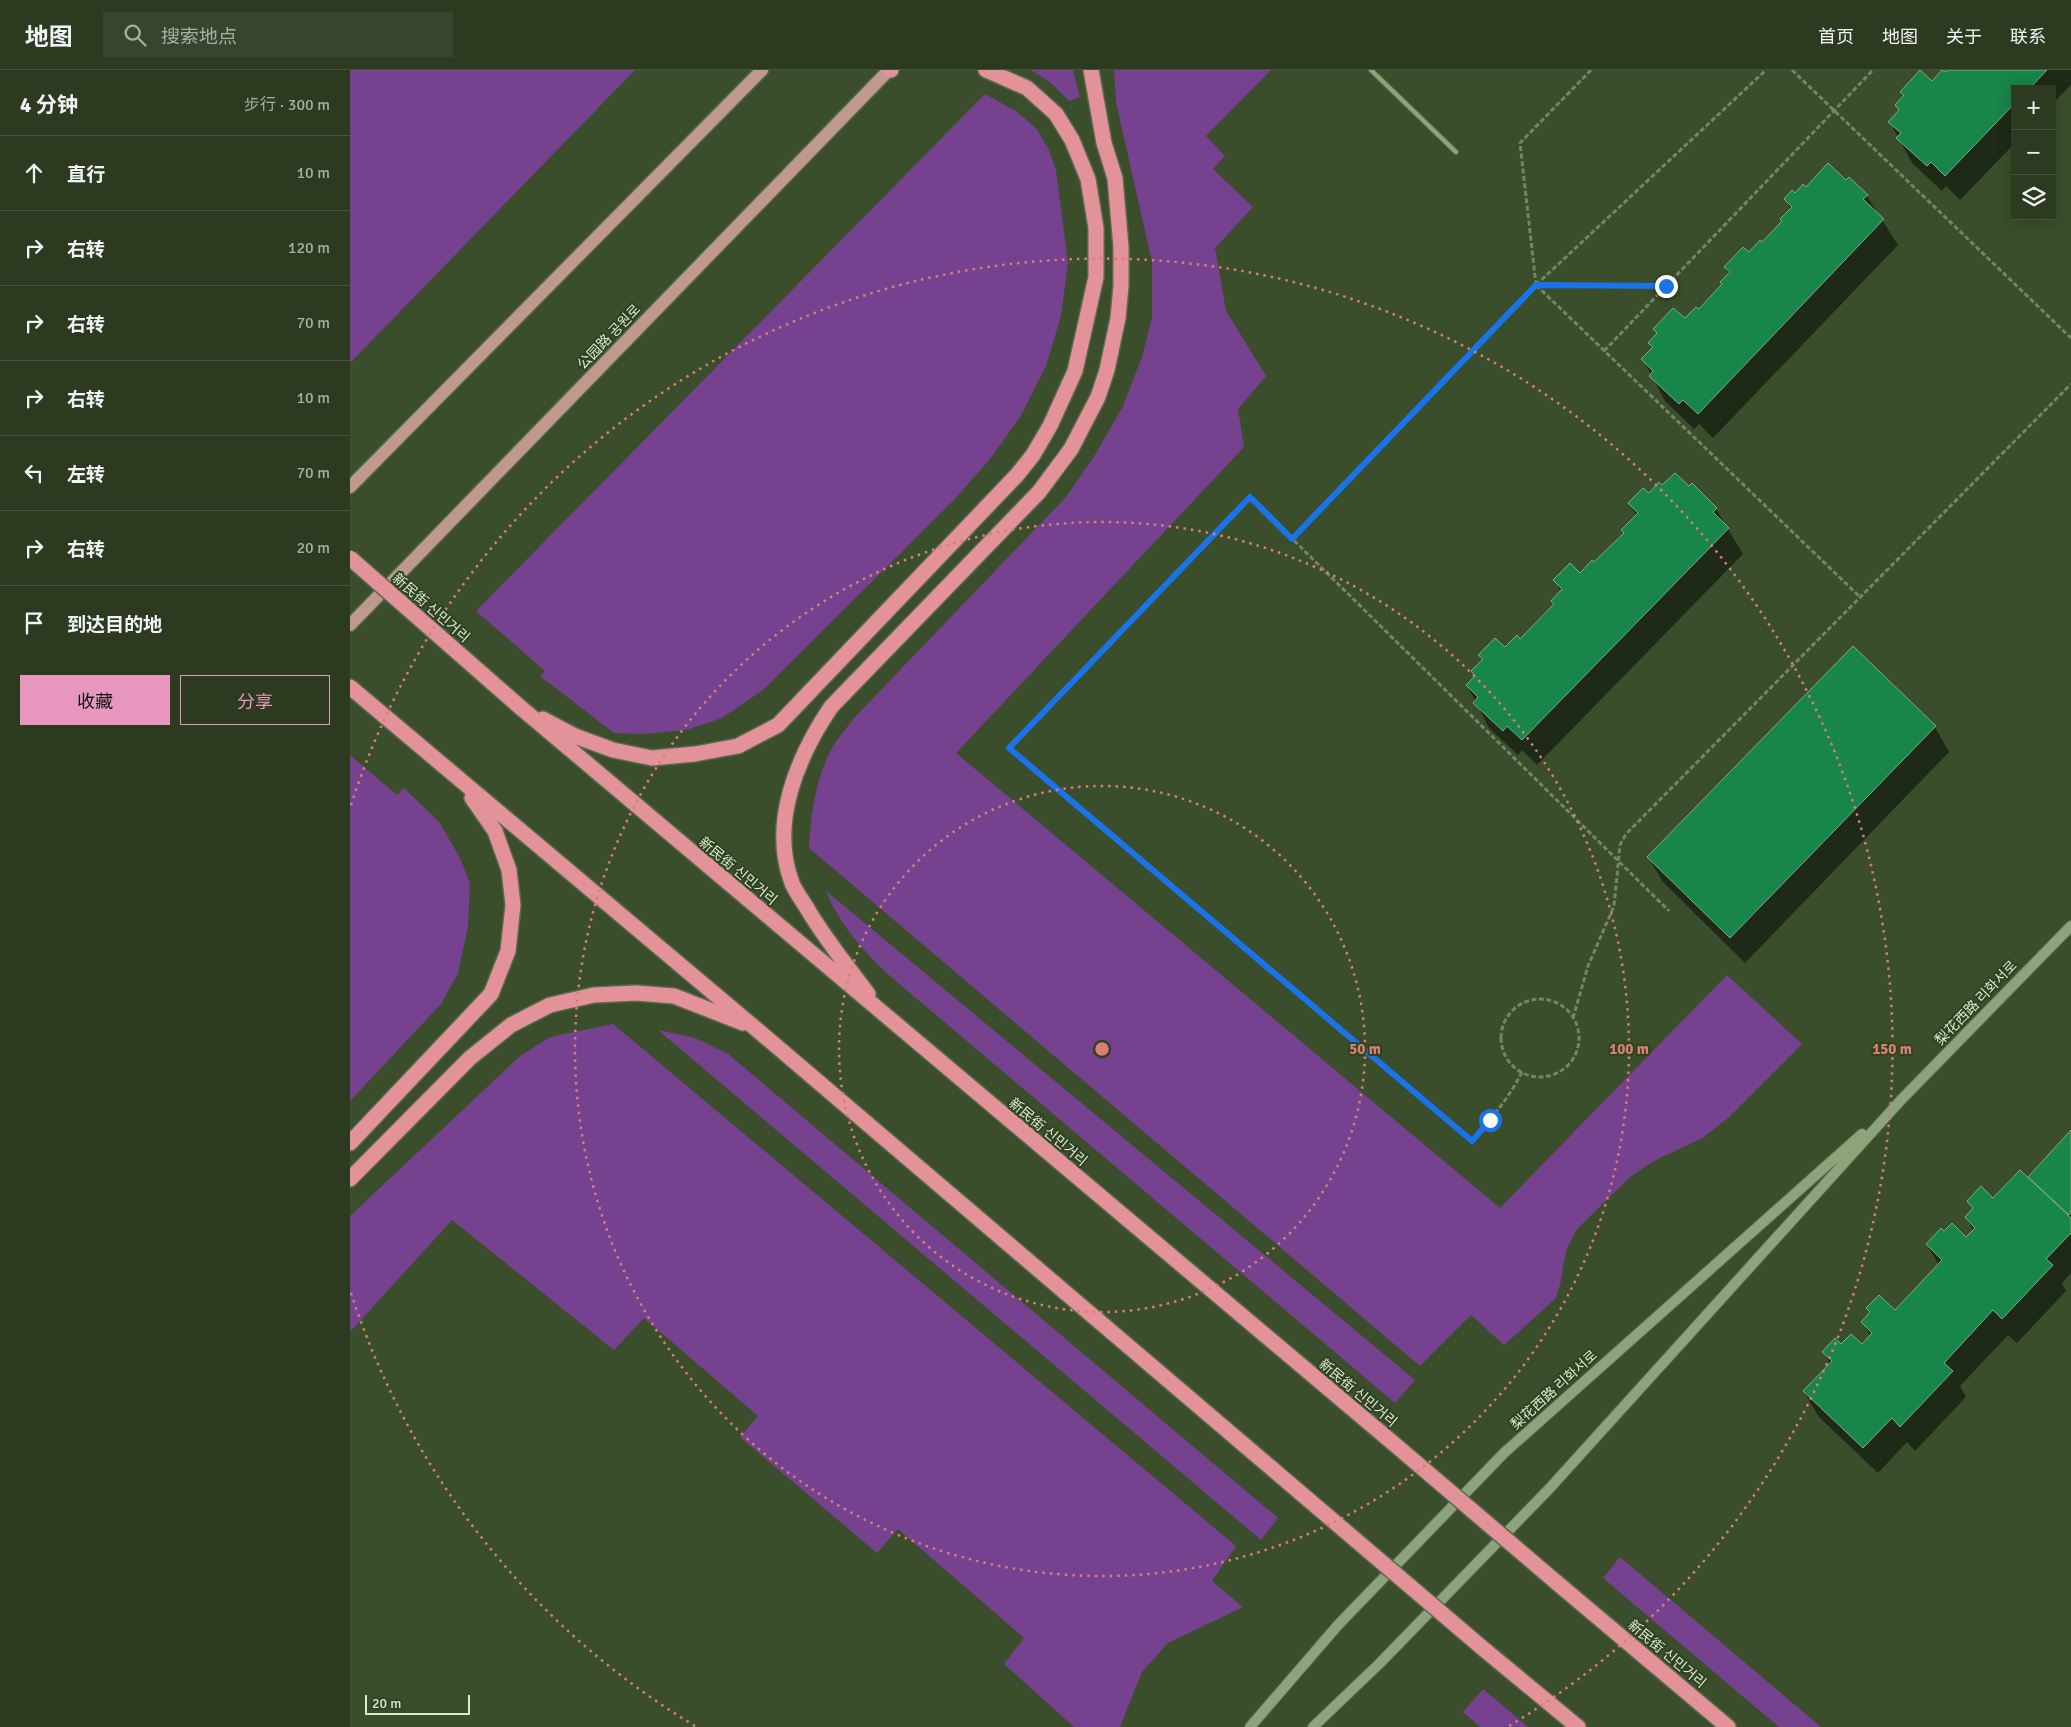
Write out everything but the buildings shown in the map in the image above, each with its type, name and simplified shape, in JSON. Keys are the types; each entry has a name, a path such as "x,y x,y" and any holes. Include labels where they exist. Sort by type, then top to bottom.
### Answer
{"highway":[{"path":"520,707 575,736 613,750 652,758 695,754 738,746 778,725 996,499 1033,455 1062,403 1075,371 1096,277 1096,228 1088,179 1072,140 1056,114 1027,88 986,70"},
{"path":"888,1018 827,941 793,884 785,847 788,798 815,730 831,707 1039,492 1071,449 1098,397 1107,370 1118,318 1121,286 1115,178 1104,143 1092,70"},
{"name":"新民街 신민거리","path":"350,558 520,707 1728,1727"},
{"path":"350,687 755,1028 1486,1651 1578,1727"},
{"path":"350,1143 492,994 508,951 513,905 509,870 495,831 460,780"},
{"path":"350,1179 470,1058 511,1025 550,1005 594,995 636,993 674,996 755,1028"}],"main road":[{"path":"350,486 762,70"},
{"name":"公园路 공원로","path":"350,625 890,70"}],"street":[{"name":"梨花西路 리화서로","path":"1313,1727 1380,1663 1549,1489 1900,1100 2071,926"},
{"name":"梨花西路 리화서로","path":"1250,1727 1338,1625 1504,1453 1900,1100"}],"lane":[{"path":"1371,70 1456,152"}],"path":[{"path":"1591,70 1520,143 1536,285 1860,597"},
{"path":"1292,539 1536,285 1766,70"},
{"path":"1792,70 2071,338"},
{"path":"1604,351 1873,70"},
{"path":"1536,285 1666,286"},
{"path":"1573,1018 1588,966 1614,906 1620,845 1626,834 2071,384"},
{"path":"1522,1072 1502,1105 1472,1141 1009,748 1250,497 1669,911"},
{"path":"1530,1001 1554,1002 1565,1009 1573,1018 1578,1030 1578,1043 1574,1056 1566,1067 1555,1074 1542,1077 1529,1076 1522,1072 1508,1060 1502,1049 1503,1025 1510,1014 1519,1006 1530,1001"}],"shaded area":[{"path":"350,70 635,70 350,363"},
{"path":"1031,70 1073,70 1080,97 1069,101 1051,83"},
{"path":"1114,70 1271,70 1206,136 1225,156 1213,169 1253,207 1215,248 1226,311 1266,376 1238,409 1244,447 956,753 1500,1208 1727,975 1802,1044 1728,1118 1704,1137 1654,1161 1630,1177 1577,1229 1566,1251 1560,1285 1555,1299 1504,1345 1471,1315 1420,1366 809,848 813,810 821,774 831,750 839,738 854,718 1066,497 1095,455 1123,406 1142,357 1152,317 1152,262 1116,102"},
{"path":"985,94 1016,111 1036,128 1048,148 1056,170 1068,263 1061,316 1046,366 1020,417 990,459 954,500 763,690 722,718 686,730 643,734 614,733 540,676 545,671 476,611"},
{"path":"350,755 397,795 404,788 439,822 459,856 470,883 468,927 458,973 441,1004 350,1101"},
{"path":"826,891 1415,1380 1395,1403 890,976 853,937 838,915"},
{"path":"613,1024 1236,1546 1212,1581 1243,1607 1168,1643 1142,1672 1120,1727 1074,1727 1004,1664 1024,1638 898,1529 877,1553 740,1437 758,1416 644,1318 614,1350 452,1220 350,1332 350,1216 520,1056 550,1037"},
{"path":"658,1030 695,1038 728,1054 1278,1518 1261,1540"},
{"path":"1620,1557 1821,1727 1779,1727 1603,1578"},
{"path":"1483,1689 1528,1727 1480,1727 1463,1712"}],"route":[{"path":"1490,1120 1472,1141 1009,748 1250,497 1292,539 1536,285 1666,286"}]}
